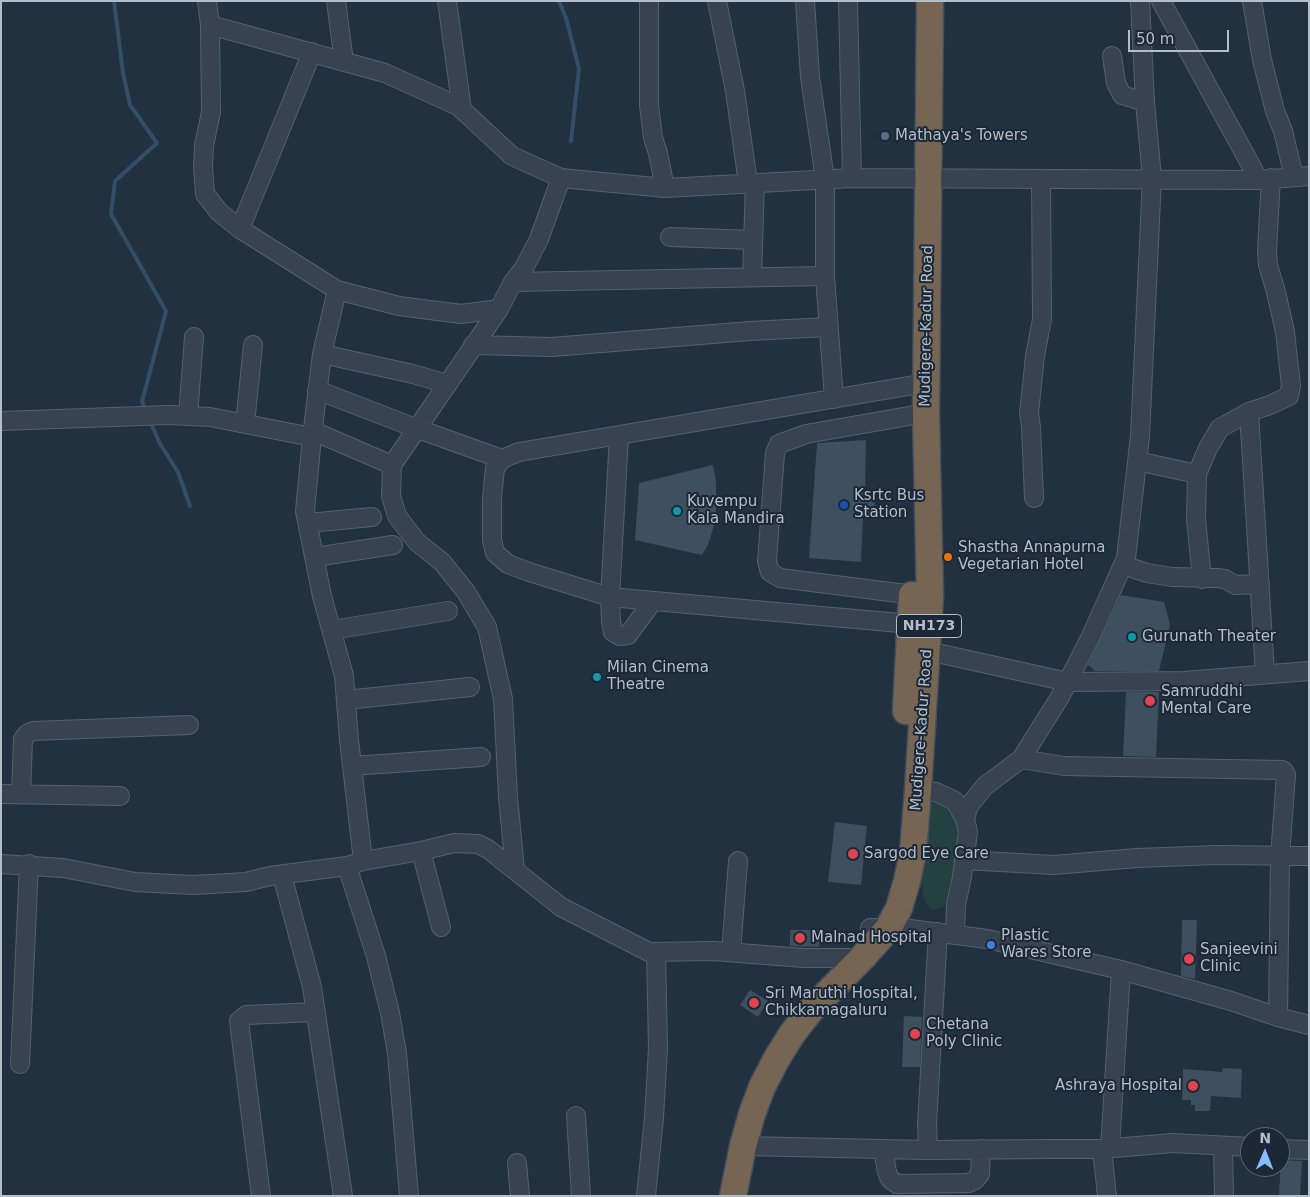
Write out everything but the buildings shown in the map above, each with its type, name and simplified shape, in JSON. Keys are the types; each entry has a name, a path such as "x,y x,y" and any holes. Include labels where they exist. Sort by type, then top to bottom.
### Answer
{"highway":[{"name":"Mudigere-Kadur Road","path":"914,1 921,178"},
{"name":"Mudigere-Kadur Road","path":"733,1196 743,1146 762,1087 792,1034 879,929 899,908 913,852 918,790 922,634 918,414 921,178 930,1"},
{"name":"Mudigere-Kadur Road","path":"879,929 897,852 922,634"},
{"name":"Mudigere-Kadur Road","path":"720,1196 722,1169 740,1104 766,1050 807,997 855,958"}],"street":[{"path":"207,1 210,25 211,112 204,146 203,167 205,194 219,212 240,229 337,290 399,306 461,314 499,309"},
{"path":"336,1 344,62"},
{"path":"447,1 462,110"},
{"path":"649,1 649,105 665,188"},
{"path":"717,1 751,183 752,277"},
{"path":"805,1 810,77 825,179 825,276 834,399"},
{"path":"848,1 852,178"},
{"path":"965,819 968,807 985,786 1021,759 1060,697 1126,558 1137,461 1152,178 1145,102 1140,1"},
{"path":"1161,1 1265,179 1268,265 1285,332 1291,392 1289,396 1249,412 1220,428 1208,448 1197,474 1196,519 1202,578"},
{"path":"210,25 385,73 458,106 512,156 561,178 665,188 852,178 1265,179 1302,176 1275,110 1262,60 1252,1"},
{"path":"240,229 312,52"},
{"path":"1112,56 1116,83 1122,95 1145,102"},
{"path":"515,870 508,797 503,699 488,627 466,592 442,562 417,542 397,516 391,496 392,465 499,309 513,282 524,268 540,238 561,178"},
{"path":"1034,498 1031,427 1028,413 1042,319 1040,179"},
{"path":"670,237 753,240"},
{"path":"513,282 825,276"},
{"path":"337,290 322,354 305,511 344,676 352,766 355,863 390,1013 397,1053 409,1196"},
{"path":"473,345 552,347 828,326"},
{"path":"188,416 194,336"},
{"path":"245,424 254,345"},
{"path":"322,354 413,374 447,384"},
{"path":"919,384 519,452 502,459 495,468 492,498 492,540 495,552 508,564 610,597 922,634 1068,682 1184,681 1309,671"},
{"path":"318,390 502,459"},
{"path":"1249,412 1265,674"},
{"path":"918,414 806,434 779,444 775,453 768,561 770,572 780,578 921,595"},
{"path":"1,421 157,415 210,417 312,434 392,465"},
{"path":"620,436 610,597 613,632 620,636 628,635 653,602"},
{"path":"1137,461 1197,474"},
{"path":"308,524 372,517"},
{"path":"315,557 393,545"},
{"path":"1123,565 1147,573 1172,577 1217,578 1225,579 1235,584 1260,584"},
{"path":"332,630 448,611"},
{"path":"346,700 470,687"},
{"path":"21,794 23,739 27,734 33,732 189,725"},
{"path":"352,766 481,757"},
{"path":"1021,759 1064,766 1282,770 1286,775 1280,857 1278,1017"},
{"path":"918,790 936,792 955,801 965,819 968,832 962,877 947,933 927,1124 928,1150"},
{"path":"1,794 120,796"},
{"path":"1,864 30,864 63,868 135,882 193,885 246,882 421,851 454,843 478,844 488,849 561,907 649,952 731,952 804,958 855,958"},
{"path":"421,851 441,927"},
{"path":"964,860 1054,865 1147,857 1309,856"},
{"path":"731,952 738,861"},
{"path":"20,1064 30,864"},
{"path":"282,875 312,987 343,1196"},
{"path":"879,929 902,928 987,939 1121,970 1309,1025"},
{"path":"646,1196 654,1118 658,1048 656,952"},
{"path":"1107,1196 1106,1148 1121,970"},
{"path":"261,1196 239,1021 246,1015 316,1012"},
{"path":"576,1116 581,1196"},
{"path":"743,1146 928,1150 1106,1148 1173,1143 1240,1147"},
{"path":"1223,1146 1224,1196"},
{"path":"883,1149 887,1172 890,1179 896,1184 969,1184 980,1174 981,1149"},
{"path":"1290,1149 1309,1150"},
{"path":"517,1163 520,1196"}],"green space":[{"path":"934,800 953,812 962,830 951,897 943,907 932,910 927,905 923,896 922,879 928,812"}],"waterway":[{"path":"114,1 123,73 130,105 157,143 115,181 111,214 166,311 142,402 146,410"},
{"path":"559,1 566,18 579,69 571,141"},
{"path":"150,421 160,444 178,472 190,506"}],"place":[{"name":"Mathaya's Towers","path":"885,136"},
{"name":"Ksrtc Bus Station","path":"844,505"},
{"name":"Kuvempu Kala Mandira","path":"677,511"},
{"name":"Shastha Annapurna Vegetarian Hotel","path":"948,557"},
{"name":"Gurunath Theater","path":"1132,637"},
{"name":"Milan Cinema Theatre","path":"597,677"},
{"name":"Samruddhi Mental Care","path":"1150,701"},
{"name":"Sargod Eye Care","path":"853,854"},
{"name":"Malnad Hospital","path":"800,938"},
{"name":"Plastic Wares Store","path":"991,945"},
{"name":"Sanjeevini Clinic","path":"1189,959"},
{"name":"Sri Maruthi Hospital, Chikkamagaluru","path":"754,1003"},
{"name":"Chetana Poly Clinic","path":"915,1034"},
{"name":"Ashraya Hospital","path":"1193,1086"}]}
